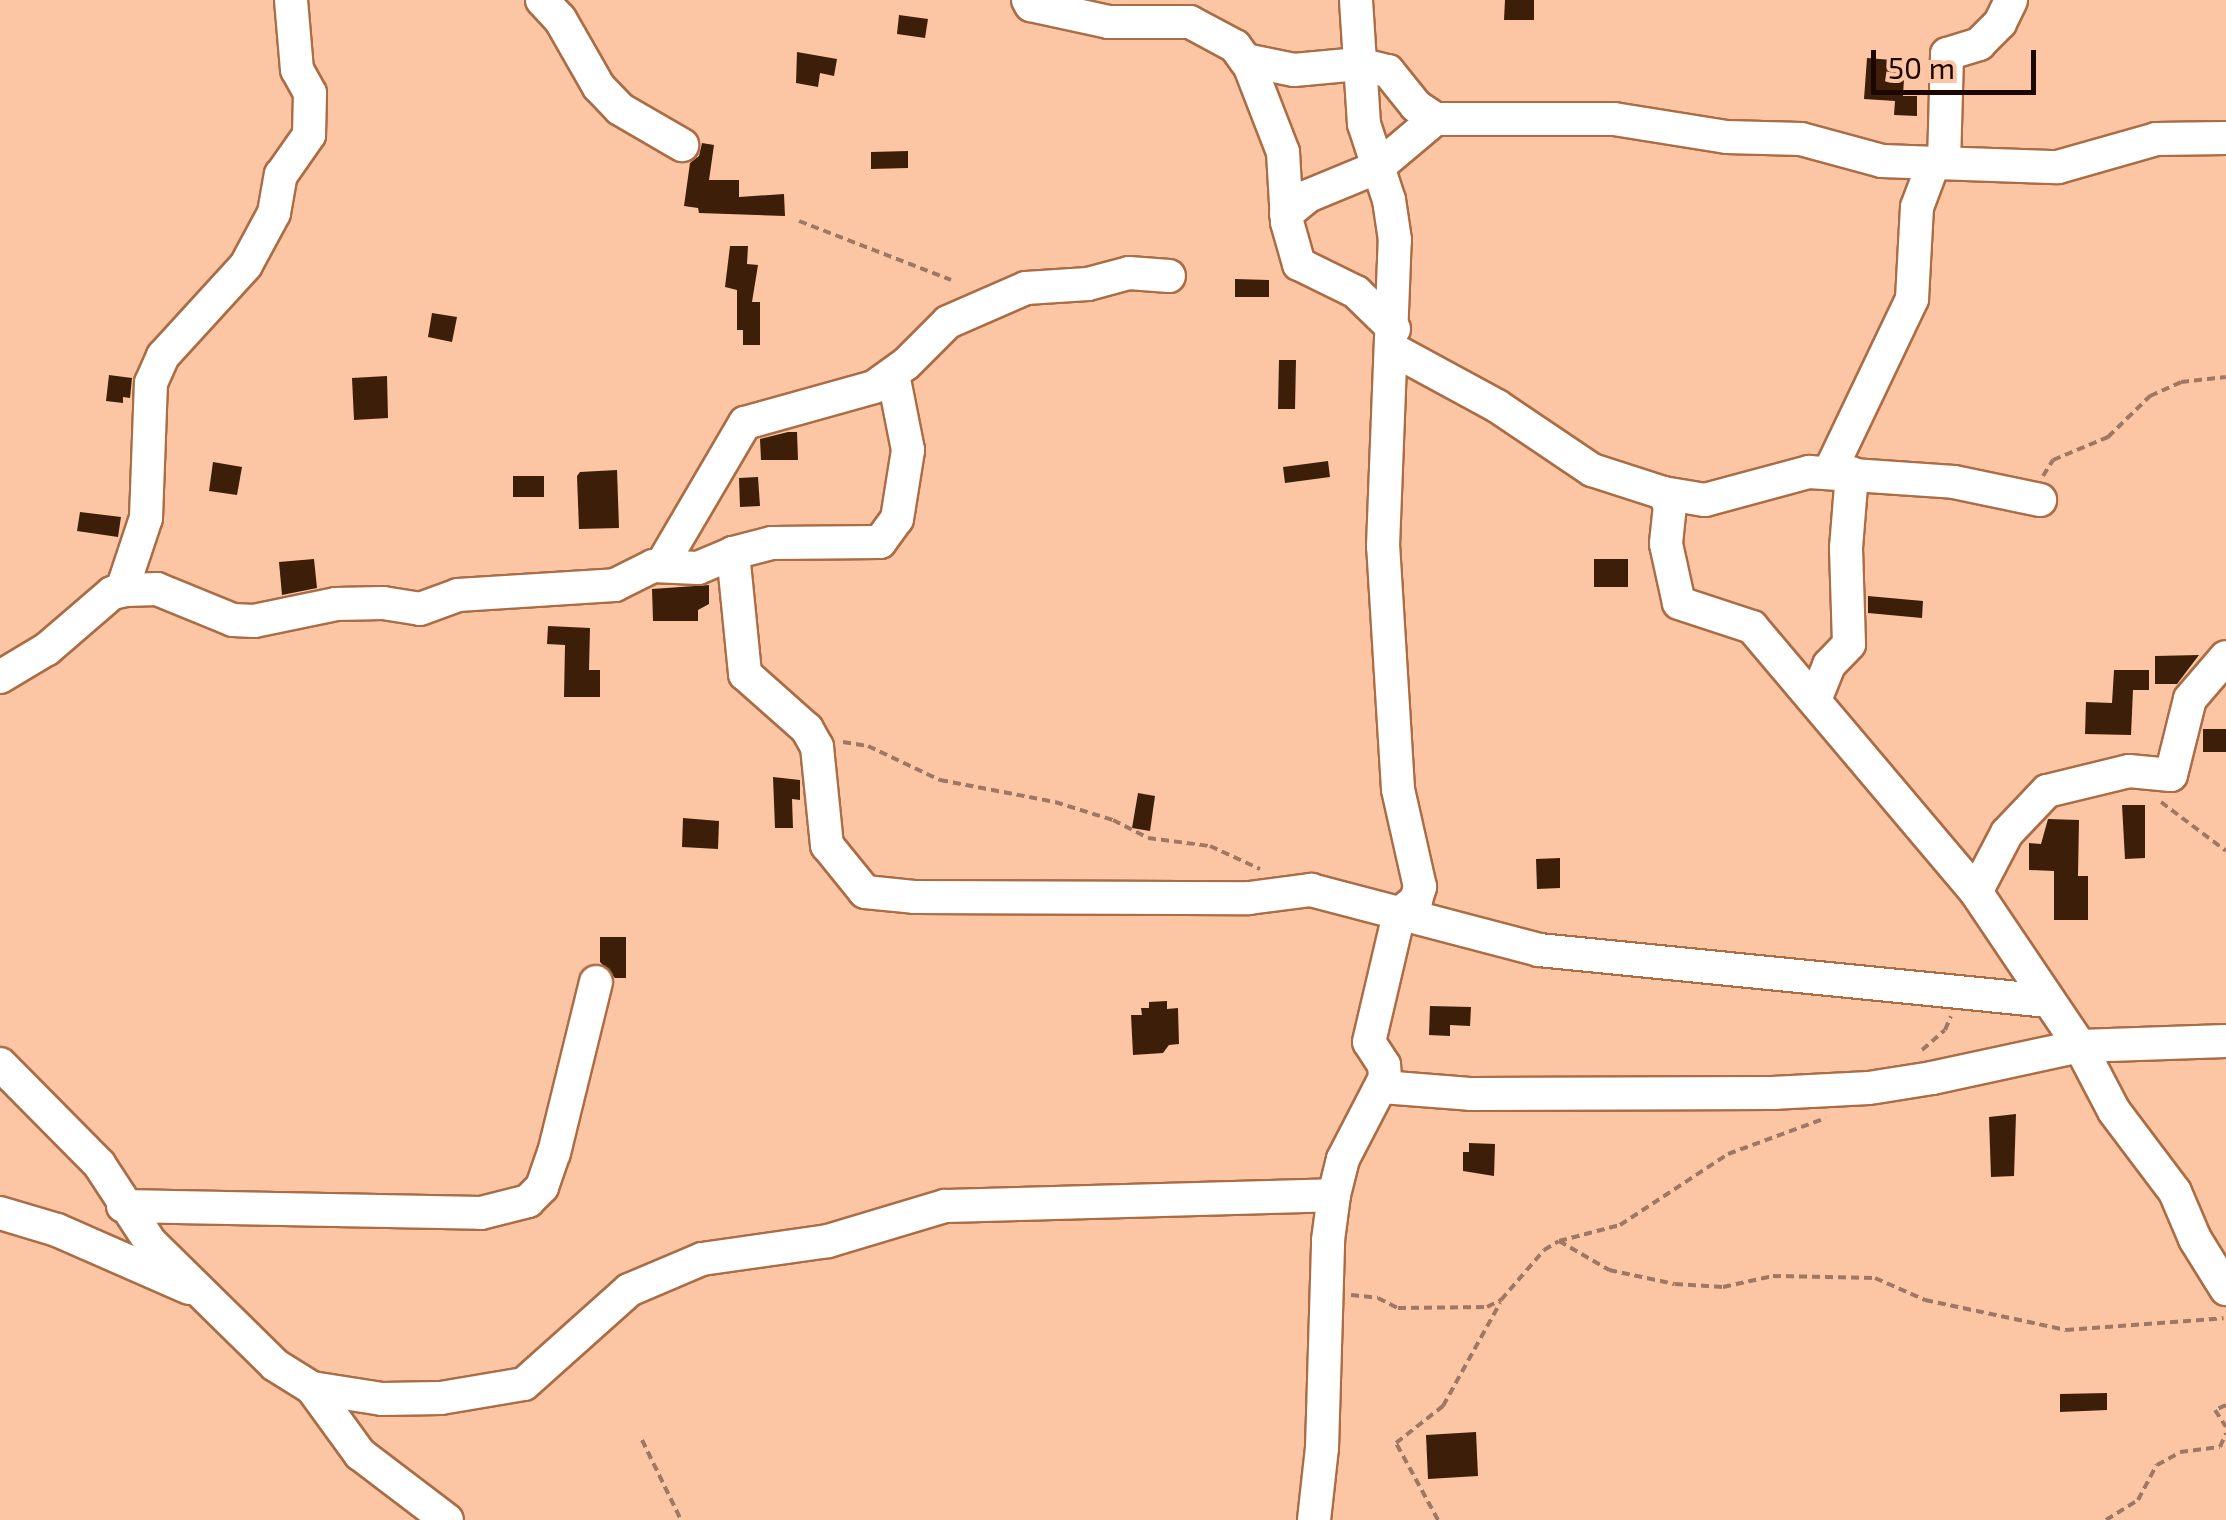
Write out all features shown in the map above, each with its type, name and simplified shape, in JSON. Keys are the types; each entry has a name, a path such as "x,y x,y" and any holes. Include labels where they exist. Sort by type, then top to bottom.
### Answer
{"street":[{"path":"126,590 125,581 146,518 151,382 163,356 246,265 274,213 281,175 310,134 310,93 297,70 291,0"},
{"path":"542,0 560,19 600,87 620,110 682,145"},
{"path":"1028,0 1031,5 1108,22 1190,22 1235,46 1245,60 1283,152 1286,214 1299,264 1356,292 1393,339 1592,470 1663,493 1704,500 1809,472 1954,482 2040,500"},
{"path":"1314,1520 1324,1417 1326,1291 1334,1195 1343,1159 1382,1087 1384,1065 1369,1042 1399,914 1416,900 1420,887 1400,801 1383,546 1395,240 1390,200 1364,124 1356,0"},
{"path":"1815,700 1829,665 1848,644 1840,473 1912,299 1917,207 1939,162 1946,54 1979,44 2000,23 2011,0"},
{"path":"1245,60 1294,70 1359,64 1388,70 1416,106 1435,119 1614,119 1727,137 1801,139 1882,161 2058,166 2156,139 2226,138"},
{"path":"1286,214 1308,196 1378,167 1435,119"},
{"path":"661,566 745,423 874,387 894,374 948,322 1026,288 1088,284 1129,274 1168,276"},
{"path":"0,677 47,649 112,593 126,590 157,589 233,620 254,621 348,603 420,609 458,595 615,585 661,566 698,568 733,553 772,543 880,542 897,519 908,450 894,374"},
{"path":"1663,493 1670,506 1666,544 1679,603 1752,627 1976,892 2080,1046 2114,1111 2176,1192 2195,1240 2226,1289"},
{"path":"733,553 745,674 807,729 817,747 827,844 856,882 874,895 1249,898 1295,889 1347,897 1538,950 2048,1000"},
{"path":"1976,892 2007,832 2046,791 2129,771 2171,775 2190,699 2226,656"},
{"path":"123,1206 481,1213 528,1201 542,1187 554,1152 596,982"},
{"path":"1382,1087 1470,1094 1849,1089 1967,1072 2080,1046 2226,1040"},
{"path":"0,1064 90,1154 123,1206 169,1263 275,1365 312,1388 360,1454 447,1520"},
{"path":"312,1388 382,1399 441,1398 524,1384 629,1290 702,1259 828,1241 946,1206 1334,1195"},
{"path":"0,1213 57,1230 141,1271 202,1293"}],"path":[{"path":"799,222 951,280"},
{"path":"2040,500 2044,470 2053,460 2108,438 2164,389 2181,382 2226,377"},
{"path":"807,729 828,741 868,746 940,780 1054,802 1113,820 1148,838 1210,846 1295,889"},
{"path":"2171,775 2160,801 2226,851"},
{"path":"1919,1053 1946,1030 1961,992"},
{"path":"1438,1520 1396,1443 1443,1406 1501,1300 1544,1250 1559,1241 1620,1225 1728,1154 1834,1114"},
{"path":"1559,1241 1609,1270 1675,1284 1724,1288 1773,1276 1875,1278 1926,1300 2035,1327 2066,1330 2226,1317"},
{"path":"1326,1291 1378,1298 1398,1308 1487,1307 1501,1300"},
{"path":"2106,1520 2138,1500 2157,1465 2180,1452 2220,1447 2226,1430 2216,1410 2226,1405"},
{"path":"642,1440 681,1520"}],"building":[{"path":"1505,0 1534,0 1534,20 1504,20"},
{"path":"899,15 928,19 925,38 897,34"},
{"path":"797,52 837,59 834,76 820,73 818,87 796,83"},
{"path":"1867,58 1905,61 1903,96 1917,96 1917,116 1894,115 1895,101 1864,99"},
{"path":"702,143 714,145 709,180 739,180 739,197 784,194 785,216 699,213 698,208 684,206 690,163 699,156"},
{"path":"908,151 908,168 871,169 871,152"},
{"path":"730,246 748,246 747,264 758,265 752,302 760,302 760,345 743,345 743,330 737,330 737,290 725,287"},
{"path":"1235,279 1269,280 1269,297 1235,297"},
{"path":"432,313 457,317 452,342 428,337"},
{"path":"1279,360 1296,360 1295,409 1278,409"},
{"path":"109,375 132,378 130,398 123,397 123,403 106,401"},
{"path":"387,376 388,418 354,420 352,378"},
{"path":"797,432 798,460 761,460 760,439"},
{"path":"1328,461 1330,477 1285,483 1283,467"},
{"path":"213,462 242,467 237,495 209,491"},
{"path":"617,470 619,528 579,529 577,476 580,472"},
{"path":"513,476 544,476 544,497 513,497"},
{"path":"758,477 760,506 740,507 739,478"},
{"path":"80,512 121,517 118,537 77,531"},
{"path":"314,559 317,588 282,595 279,562"},
{"path":"1594,559 1628,559 1628,587 1594,587"},
{"path":"709,585 709,604 698,610 698,621 653,621 652,589"},
{"path":"1868,596 1923,601 1922,618 1868,613"},
{"path":"548,626 590,628 589,670 600,670 600,697 564,697 565,645 547,644"},
{"path":"2199,655 2177,684 2155,684 2155,656"},
{"path":"2114,670 2149,670 2149,690 2133,690 2131,735 2085,734 2086,702 2112,703"},
{"path":"2203,729 2226,729 2226,752 2203,752"},
{"path":"773,777 800,780 800,800 792,799 793,828 775,828"},
{"path":"1138,793 1155,796 1150,831 1132,828"},
{"path":"2122,805 2145,805 2145,858 2125,859"},
{"path":"683,818 719,821 718,849 682,847"},
{"path":"2048,819 2079,820 2078,876 2088,876 2088,920 2054,920 2054,871 2029,870 2029,843 2041,844"},
{"path":"1560,858 1560,888 1537,889 1536,859"},
{"path":"600,937 626,937 626,978 615,978 600,962"},
{"path":"1167,1001 1167,1009 1178,1008 1179,1044 1169,1045 1163,1053 1133,1055 1131,1015 1142,1015 1141,1008 1149,1008 1149,1002"},
{"path":"1430,1006 1471,1007 1470,1026 1450,1025 1450,1036 1429,1035"},
{"path":"2016,1114 2014,1176 1991,1177 1989,1117"},
{"path":"1469,1143 1495,1144 1494,1176 1463,1171 1463,1152 1469,1152"},
{"path":"2107,1393 2107,1410 2060,1412 2060,1394"},
{"path":"1476,1432 1478,1476 1428,1479 1426,1435"}]}
